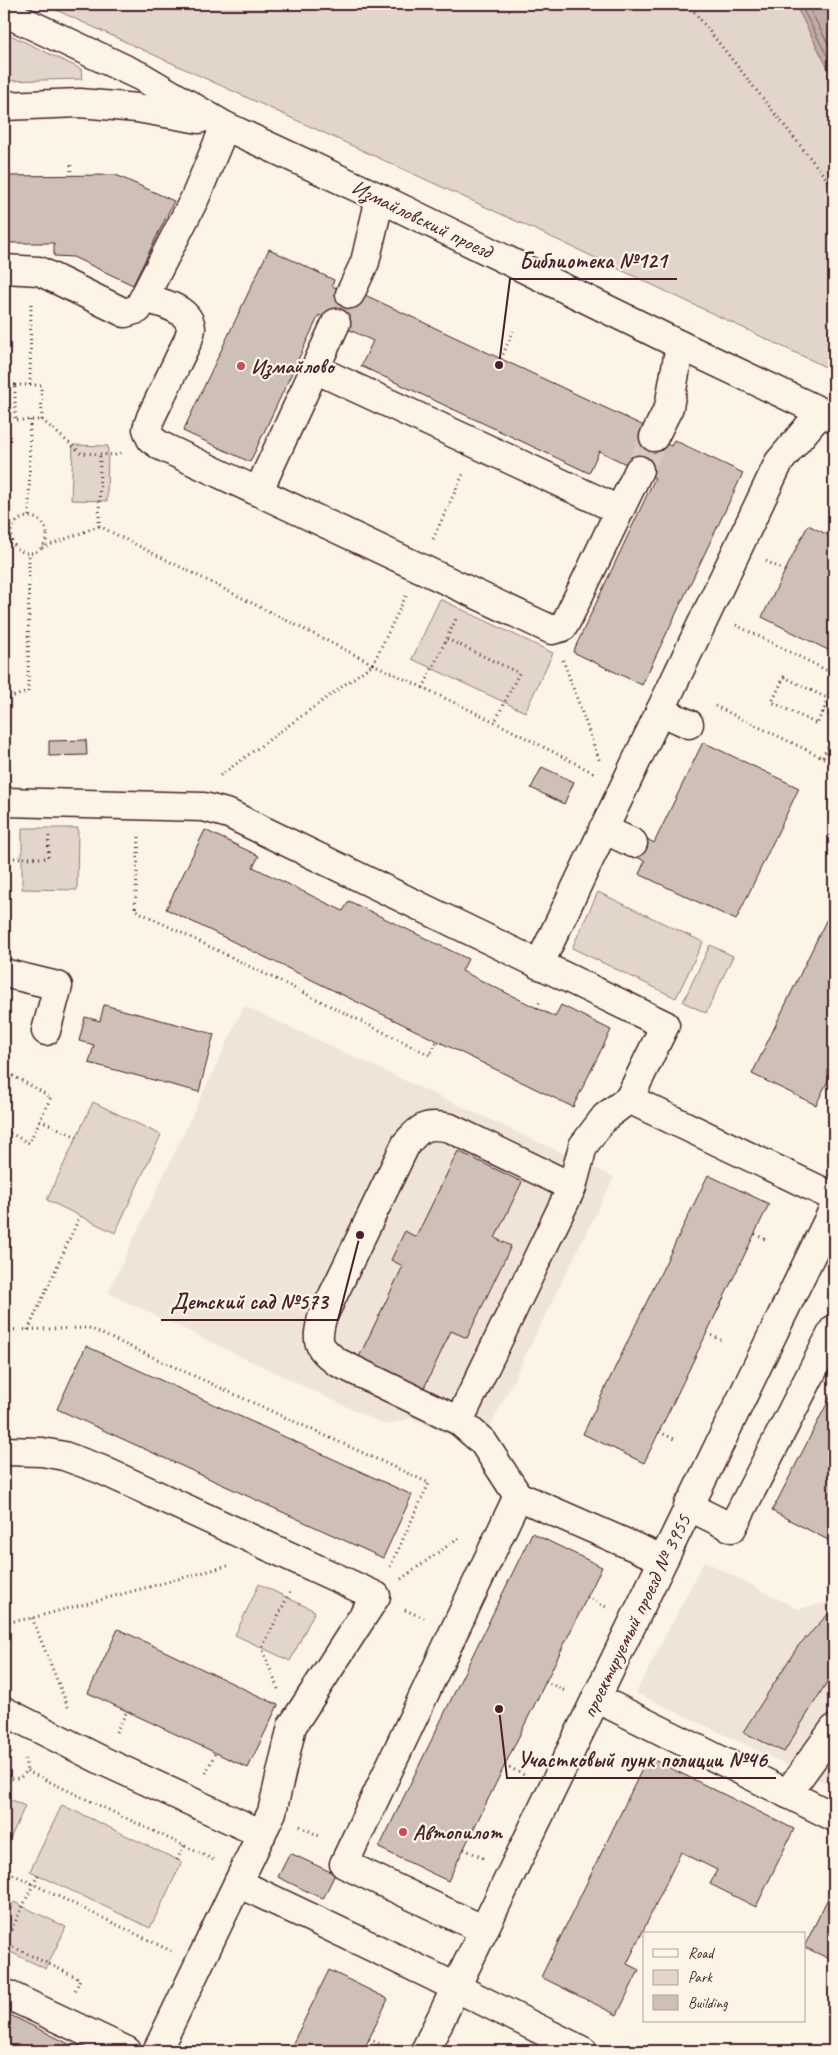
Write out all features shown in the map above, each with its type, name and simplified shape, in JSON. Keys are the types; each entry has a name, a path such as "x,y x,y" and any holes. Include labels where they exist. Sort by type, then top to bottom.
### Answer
{"street":[{"name":"Измайловский проезд","path":"4,12 142,77 225,126 380,198 680,345 828,415"},
{"name":"Измайловский проезд","path":"4,106 80,103 137,108 186,116 225,126"},
{"path":"4,269 31,269 47,274 125,313 138,309 195,198 225,126"},
{"path":"350,294 365,262 380,198"},
{"path":"145,298 177,309 185,316 191,328 188,340 151,417 147,429 151,439 161,446 552,630 563,627 568,618 639,470"},
{"path":"258,492 336,323"},
{"path":"654,437 669,407 680,345"},
{"path":"315,369 619,510"},
{"path":"539,964 603,829 615,783 660,711 779,462 828,415"},
{"path":"660,711 689,724"},
{"path":"4,802 186,806 229,814 539,964 669,1017 629,1100 605,1117 583,1146 572,1187 459,1421"},
{"path":"603,829 633,843"},
{"path":"4,973 58,986 46,1031"},
{"path":"629,1100 834,1197"},
{"path":"572,1187 450,1128 432,1124 417,1131 406,1144 326,1310 318,1336 322,1351 337,1362 459,1421 482,1442 518,1496 662,1559"},
{"name":"проектируемый проезд № 3955","path":"425,2051 662,1559 834,1208"},
{"path":"688,1506 732,1528 834,1329"},
{"path":"4,1450 42,1452 64,1456 100,1469 376,1596 292,1726 272,1812 157,2051"},
{"path":"484,1930 344,1864 518,1496"},
{"path":"596,1698 834,1817"},
{"path":"4,1711 103,1761 262,1834"},
{"path":"787,1794 834,1729"},
{"path":"240,1878 583,2051"},
{"path":"4,1993 127,2051"}],"path":[{"path":"688,4 834,188"},
{"path":"71,165 71,175"},
{"path":"30,385 31,269"},
{"path":"501,359 513,331"},
{"path":"4,384 41,385 42,420"},
{"path":"15,385 15,420 42,420 81,452 108,453"},
{"path":"29,516 30,420"},
{"path":"217,778 373,664 478,444"},
{"path":"100,453 100,526"},
{"path":"42,548 48,535 42,522 29,516 16,522 10,534 16,548 29,554 100,526 373,664 495,722 615,783"},
{"path":"4,534 10,534"},
{"path":"4,698 28,692 29,554"},
{"path":"708,611 834,674"},
{"path":"423,688 457,616"},
{"path":"552,630 615,783"},
{"path":"447,639 519,673 495,722"},
{"path":"784,677 829,699 823,712 817,724 772,702 784,677"},
{"path":"673,685 834,763"},
{"path":"823,712 834,717"},
{"path":"823,757 834,734"},
{"path":"4,858 48,858 49,828"},
{"path":"139,835 135,910 430,1055 437,1041"},
{"path":"4,1071 51,1097 29,1143 4,1130"},
{"path":"40,1120 77,1137"},
{"path":"28,1330 80,1216"},
{"path":"755,1234 768,1241"},
{"path":"4,1330 89,1328 429,1483 376,1596"},
{"path":"707,1333 721,1340"},
{"path":"659,1432 674,1439"},
{"path":"376,1596 463,1535"},
{"path":"4,1623 32,1618 278,1552"},
{"path":"376,1596 453,1632"},
{"path":"262,1648 286,1597"},
{"path":"587,1597 607,1607"},
{"path":"32,1618 70,1712"},
{"path":"545,1681 567,1692"},
{"path":"107,1730 115,1734"},
{"path":"4,1759 8,1753 19,1753"},
{"path":"10,1779 20,1778 27,1771 27,1760 23,1756"},
{"path":"504,1765 527,1776"},
{"path":"27,1771 184,1845 240,1878"},
{"path":"4,1773 10,1779"},
{"path":"4,1791 10,1779"},
{"path":"177,1860 184,1845"},
{"path":"464,1848 488,1860"},
{"path":"4,1870 199,1964"},
{"path":"38,1875 6,1943 80,1979"},
{"path":"369,2039 385,2046"}],"shaded area":[{"path":"244,1006 614,1177 479,1449 411,1418 385,1425 108,1293"},
{"path":"704,1561 798,1609 834,1601 834,1787 636,1693"}],"green space":[{"path":"43,4 795,4 834,80 834,371 564,243"},
{"path":"4,32 81,69 82,79 4,81"},
{"path":"73,445 108,446 107,501 71,500"},
{"path":"440,599 553,653 525,712 412,659"},
{"path":"22,828 78,828 77,890 22,889"},
{"path":"598,892 703,942 676,998 572,948"},
{"path":"710,945 733,956 706,1013 683,1002"},
{"path":"93,1102 161,1135 115,1233 47,1200"},
{"path":"259,1584 315,1611 290,1661 235,1635"},
{"path":"4,1796 25,1806 6,1848 4,1847"},
{"path":"62,1805 182,1862 150,1928 30,1871"},
{"path":"14,1902 66,1927 46,1969 4,1949 4,1923"}],"water":[{"path":"795,4 834,4 834,80"}],"building":[{"path":"116,175 174,201 133,285 73,257 54,256 54,243 4,243 4,176"},
{"path":"269,249 334,280 332,286 363,300 365,295 644,426 642,432 671,446 674,440 743,473 642,685 573,652 655,478 599,451 589,473 361,366 373,341 319,315 250,462 183,431"},
{"path":"808,525 834,538 834,653 762,617"},
{"path":"86,740 87,755 49,756 49,741"},
{"path":"703,742 799,788 736,920 639,874 645,861 634,856 644,837 654,843"},
{"path":"542,767 574,782 564,804 531,788"},
{"path":"205,830 259,856 253,867 343,911 349,901 468,959 462,971 555,1017 561,1005 611,1030 573,1107 166,909"},
{"path":"834,904 834,1068 816,1105 752,1074"},
{"path":"104,1005 214,1034 199,1092 89,1063 94,1045 79,1041 85,1017 100,1021"},
{"path":"458,1151 522,1182 495,1238 511,1246 467,1338 451,1331 424,1388 359,1357 403,1266 391,1260 405,1231 416,1237"},
{"path":"708,1175 769,1204 644,1463 583,1434"},
{"path":"86,1346 412,1495 383,1558 57,1409"},
{"path":"834,1390 834,1543 772,1511"},
{"path":"532,1533 602,1567 448,1881 379,1848"},
{"path":"834,1608 834,1673 784,1752 743,1732 798,1646"},
{"path":"118,1629 278,1705 248,1768 88,1693"},
{"path":"648,1757 794,1829 756,1907 710,1884 717,1870 681,1852 627,1964 639,1970 617,2015 541,1977"},
{"path":"290,1853 335,1874 323,1899 278,1877"},
{"path":"834,1886 834,1961 806,1948 806,1943"},
{"path":"329,1970 388,1999 369,2039 363,2051 289,2051"},
{"path":"4,2012 53,2036 83,2051 4,2051"}],"tunnel":[{"path":"639,470 654,437"}],"place":[{"name":"Библиотека №121","path":"499,365"},
{"name":"Измайлово","path":"241,366"},
{"name":"Детский сад №573","path":"360,1235"},
{"name":"Участковый пунк полиции №46","path":"499,1709"},
{"name":"Автопилот","path":"403,1832"}]}
